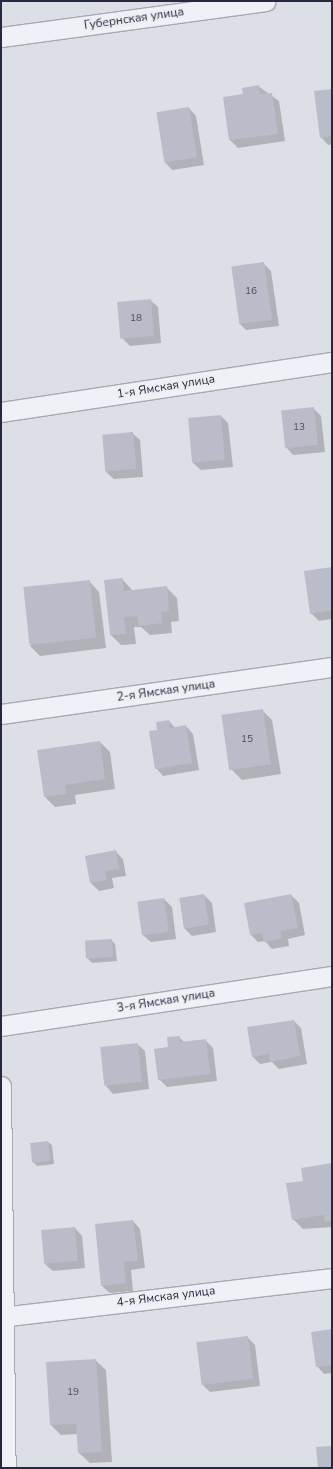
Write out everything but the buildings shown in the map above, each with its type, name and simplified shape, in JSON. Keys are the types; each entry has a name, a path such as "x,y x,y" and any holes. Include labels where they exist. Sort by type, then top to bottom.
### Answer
{"street":[{"name":"Губернская улица","path":"1,37 266,1"},
{"name":"1-я Ямская улица","path":"1,412 332,362"},
{"name":"2-я Ямская улица","path":"1,714 332,667"},
{"name":"3-я Ямская улица","path":"1,1026 332,976"},
{"path":"1,1086 6,1468"},
{"name":"4-я Ямская улица","path":"3,1317 332,1278"}]}
